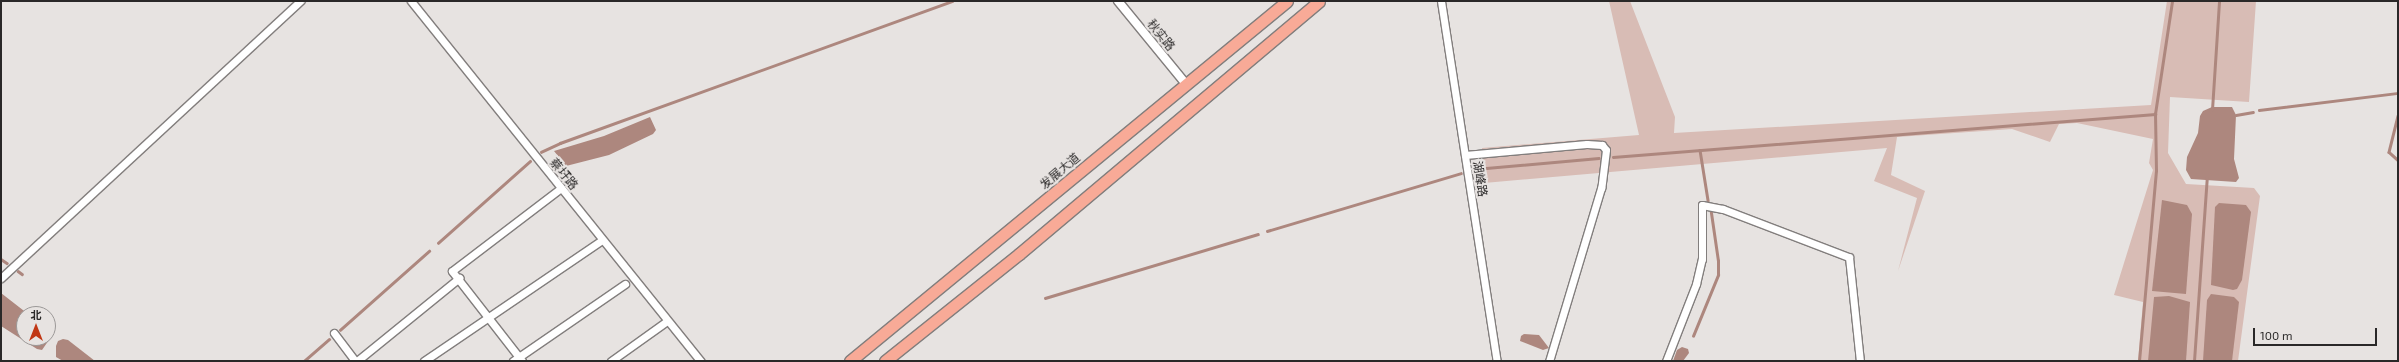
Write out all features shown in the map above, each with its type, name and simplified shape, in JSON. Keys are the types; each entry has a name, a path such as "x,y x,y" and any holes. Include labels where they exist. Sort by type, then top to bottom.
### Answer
{"main road":[{"name":"发展大道","path":"850,361 1287,1"},
{"path":"885,361 1019,254 1319,1"}],"street":[{"path":"1,278 300,1"},
{"name":"蔡圩路","path":"411,1 700,361"},
{"name":"秋实路","path":"1118,1 1186,84"},
{"name":"湖峰路","path":"1441,1 1497,361"},
{"path":"1465,155 1587,144 1602,145 1606,150 1601,188 1550,361"},
{"path":"561,188 452,271 488,317 518,360 625,284"},
{"path":"1666,361 1696,284 1702,259 1702,205 1723,209 1849,257 1860,361"},
{"path":"424,361 602,240"},
{"path":"334,333 356,361 459,278"},
{"path":"611,361 667,321"}],"shaded area":[{"path":"1609,1 1630,1 1675,117 1674,133 2151,105 2167,1 2256,1 2249,102 2170,97 2168,153 2186,184 2254,188 2260,196 2238,361 2138,361 2143,302 2114,295 2153,170 2149,163 2153,139 2077,123 2059,124 2050,142 2012,129 1897,137 1891,175 1925,191 1898,271 1917,198 1874,181 1887,148 1484,183 1482,148 1639,135"},
{"path":"2212,107 2232,107 2236,115 2234,159 2239,178 2236,182 2191,179 2186,170 2187,157 2198,133 2200,116 2203,111"},
{"path":"650,117 656,130 653,134 609,155 566,166 554,151 604,136"},
{"path":"2162,200 2187,205 2192,214 2186,294 2152,291"},
{"path":"2219,203 2246,205 2251,212 2242,280 2237,289 2233,290 2211,285 2215,207"},
{"path":"1,293 18,306 16,306 16,336 1,326"},
{"path":"2211,294 2234,297 2239,302 2232,361 2203,361 2207,300"},
{"path":"2169,296 2190,302 2186,361 2148,361 2154,297"},
{"path":"1524,334 1539,335 1549,348 1543,350 1520,341 1521,336"},
{"path":"63,339 68,340 95,361 63,361 56,357 56,346 58,341"},
{"path":"32,346 45,346 42,350"},
{"path":"1682,347 1688,349 1689,353 1683,361 1673,361 1677,350"}],"waterway":[{"path":"541,152 560,143 952,1"},
{"path":"2139,361 2156,171 2155,114 2172,1"},
{"path":"2212,110 2219,1"},
{"path":"2259,110 2398,93"},
{"path":"2236,115 2253,112"},
{"path":"1613,157 2155,114"},
{"path":"2398,116 2389,152 2398,160"},
{"path":"1700,150 1708,200"},
{"path":"1475,169 1599,158"},
{"path":"438,243 530,161"},
{"path":"1267,231 1461,173"},
{"path":"2194,361 2207,177"},
{"path":"1693,336 1718,275 1718,261 1711,213"},
{"path":"1045,298 1258,234"},
{"path":"340,330 429,251"},
{"path":"1,259 7,263"},
{"path":"18,271 22,274"},
{"path":"304,361 329,339"}]}
